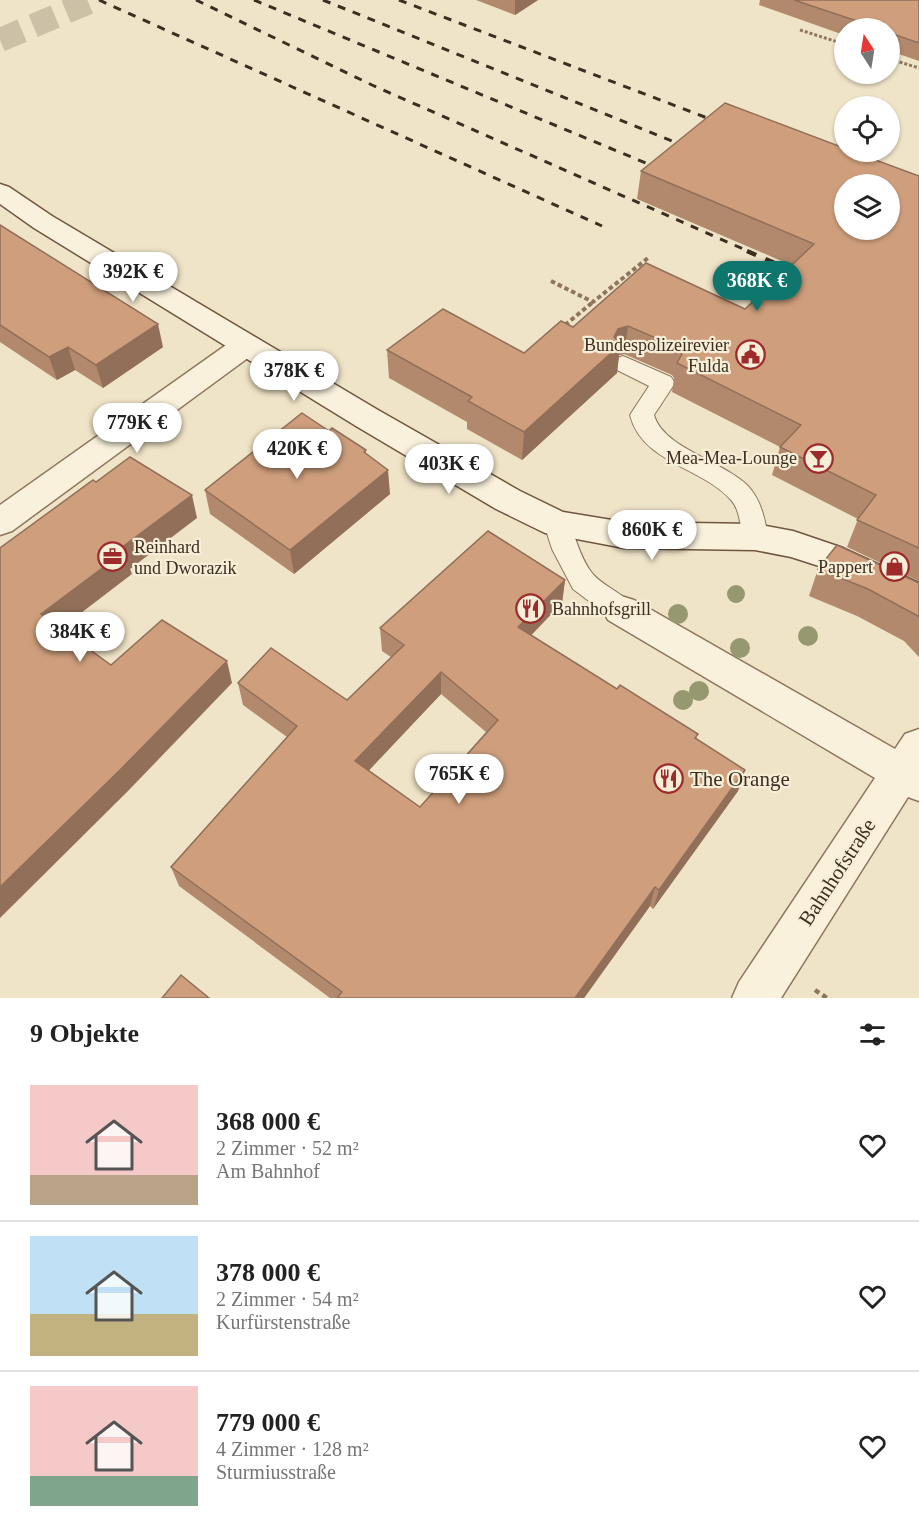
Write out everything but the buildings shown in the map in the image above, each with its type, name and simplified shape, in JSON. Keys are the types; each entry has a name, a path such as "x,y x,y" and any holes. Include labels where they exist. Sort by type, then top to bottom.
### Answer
{"main road":[{"path":"0,192 43,222 246,345 498,494 557,524 624,535 755,537 793,544 831,557 919,599"},
{"path":"0,522 246,345"},
{"path":"621,610 913,767"},
{"name":"Bahnhofstraße","path":"755,998 913,767"}],"lane":[{"path":"623,364 663,383 642,415 644,428 659,441 731,484 742,495 750,509 755,537"},
{"path":"557,524 565,549 583,581 621,610"}],"path":[{"path":"800,30 834,41"},
{"path":"900,62 919,68"},
{"path":"564,326 648,258"},
{"path":"551,281 593,302"}],"tunnel":[{"path":"0,40 94,0"}],"railway":[{"path":"99,0 602,226"},
{"path":"196,0 372,85 750,252"},
{"path":"254,0 665,171"},
{"path":"323,0 692,149"},
{"path":"399,0 723,124"},
{"path":"747,251 804,276"},
{"path":"726,284 773,305"}],"place":[{"name":"Bundespolizeirevier Fulda","path":"750,355"},
{"name":"Mea-Mea-Lounge","path":"818,458"},
{"name":"Reinhard und Dworazik","path":"113,557"},
{"name":"Pappert","path":"894,567"},
{"name":"Bahnhofsgrill","path":"531,609"},
{"name":"The Orange","path":"669,779"}]}
